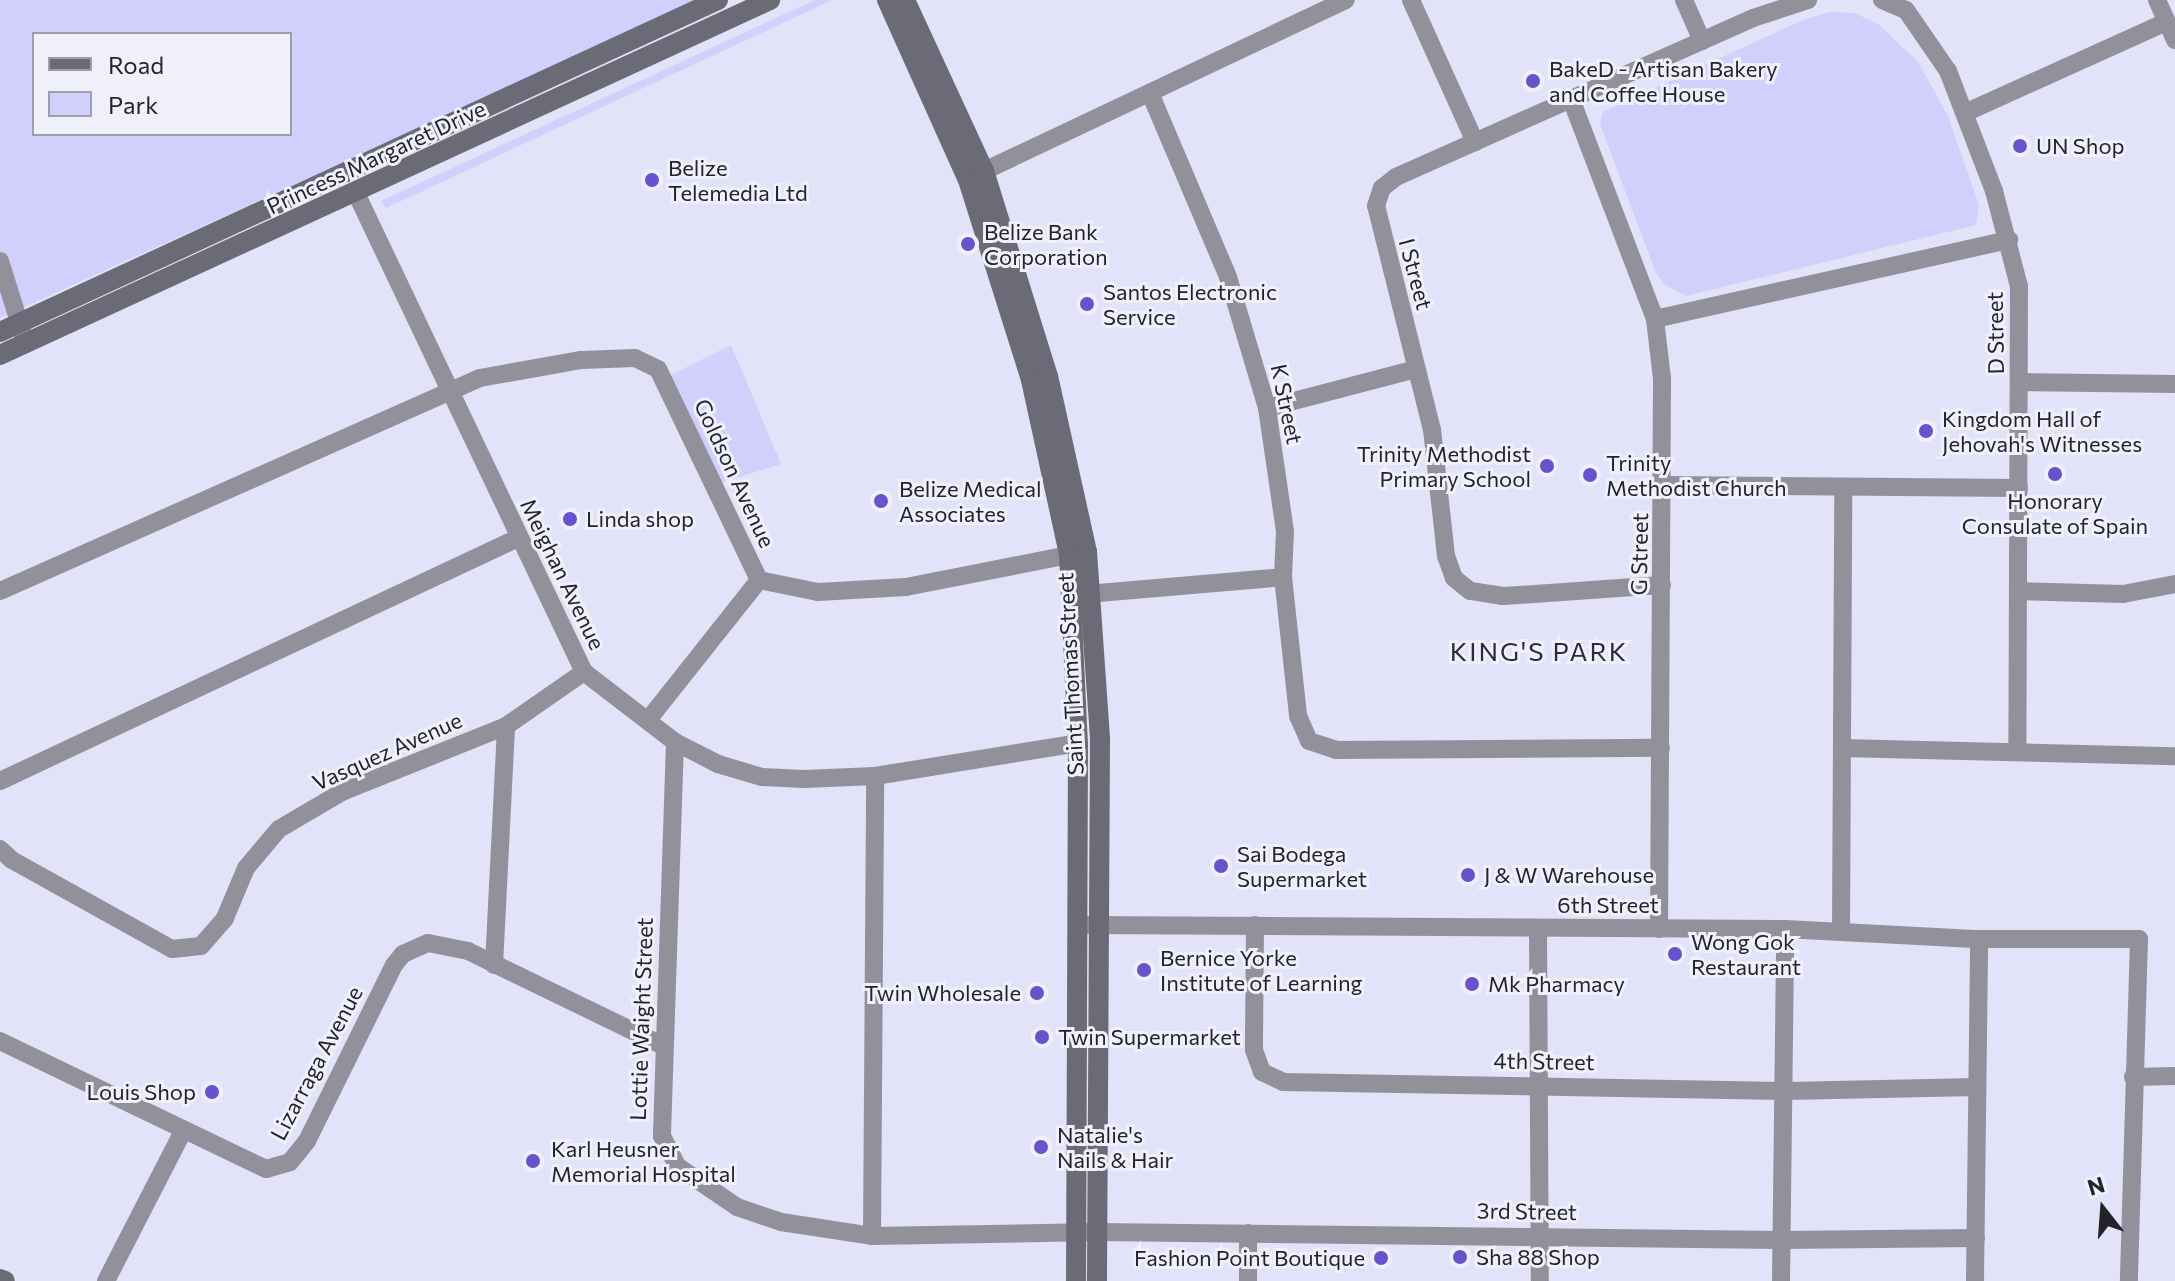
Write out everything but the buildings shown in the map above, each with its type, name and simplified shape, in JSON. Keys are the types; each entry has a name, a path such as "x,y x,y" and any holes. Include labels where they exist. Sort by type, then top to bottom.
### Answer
{"street":[{"name":"Princess Margaret Drive","path":"0,355 15,333 718,0"},
{"name":"Princess Margaret Drive","path":"15,333 356,193 770,0"},
{"name":"Saint Thomas Street","path":"887,0 1000,250 1048,376 1084,594 1100,740 1098,924 1086,1232 1076,1281"},
{"name":"Saint Thomas Street","path":"905,0 984,171 1000,250"},
{"path":"984,171 1346,0"},
{"path":"1411,0 1475,142"},
{"path":"1684,0 1702,41"},
{"name":"I Street","path":"1662,585 1503,596 1470,591 1454,578 1446,556 1432,430 1376,206 1382,188 1396,177 1702,41 1808,0"},
{"name":"D Street","path":"1882,0 1906,10 1926,36 1967,112 2009,240 2019,286 2017,752"},
{"path":"2157,0 2175,40"},
{"path":"1967,112 2166,22"},
{"name":"K Street","path":"1150,93 1228,277 1267,408 1285,531 1283,577 1298,716 1309,741 1336,750 1661,748"},
{"name":"G Street","path":"1571,99 1655,319 1664,485 1659,929"},
{"name":"Meighan Avenue","path":"356,193 448,392 584,672 675,742 718,764 762,777 875,776 1078,743"},
{"path":"1655,319 2009,240"},
{"path":"0,261 15,333"},
{"name":"Goldson Avenue","path":"448,392 480,378 581,360 635,358 658,369 759,580 818,592 906,587 1078,554"},
{"path":"1267,408 1416,369"},
{"path":"2020,382 2175,384"},
{"path":"0,591 448,392"},
{"path":"1664,485 2019,488"},
{"path":"1841,930 1843,488"},
{"path":"0,781 518,538"},
{"path":"1084,594 1283,577"},
{"path":"648,720 759,580"},
{"path":"2018,591 2123,594 2175,584"},
{"name":"Saint Thomas Street","path":"1084,594 1078,743 1077,925 1086,1232 1097,1281"},
{"name":"Vasquez Avenue","path":"0,849 57,887 172,949 184,951 201,946 225,918 246,868 279,829 342,792 506,726 584,672"},
{"path":"494,965 506,726"},
{"name":"Lottie Waight Street","path":"675,742 662,1045 662,1136 677,1166 737,1207 781,1222 872,1236 1086,1232"},
{"path":"1842,748 2175,756"},
{"path":"872,1236 875,776"},
{"name":"6th Street","path":"1077,925 1785,929 1979,939 2139,939 2133,1077"},
{"name":"4th Street","path":"1255,925 1254,1050 1262,1072 1283,1082 1542,1084 1786,1091 1976,1087"},
{"path":"1538,929 1542,1084 1540,1281"},
{"path":"1781,1281 1786,1091 1785,929"},
{"path":"1975,1281 1979,939"},
{"name":"Lizarraga Avenue","path":"0,1041 254,1167 290,1162 307,1141 403,954 442,944 494,965 662,1045"},
{"path":"2129,1281 2133,1077 2175,1076"},
{"path":"106,1281 182,1133"},
{"name":"3rd Street","path":"1086,1232 1781,1240 1976,1238"},
{"path":"1248,1233 1248,1281"}],"green space":[{"path":"0,0 700,0 0,318"},
{"path":"815,0 832,0 386,208 381,201"},
{"path":"1831,12 1854,13 1878,24 1918,62 1947,114 1979,205 1976,225 1686,296 1664,284 1656,273 1600,124 1603,112 1805,19"},
{"path":"731,345 781,464 713,485 669,376"}],"place":[{"name":"BakeD - Artisan Bakery and Coffee House","path":"1533,81"},
{"name":"UN Shop","path":"2020,146"},
{"name":"Belize Telemedia Ltd","path":"652,180"},
{"name":"Belize Bank Corporation","path":"968,244"},
{"name":"Santos Electronic Service","path":"1087,304"},
{"name":"Kingdom Hall of Jehovah's Witnesses","path":"1926,431"},
{"name":"Trinity Methodist Primary School","path":"1547,466"},
{"name":"Honorary Consulate of Spain","path":"2055,474"},
{"name":"Trinity Methodist Church","path":"1590,475"},
{"name":"Belize Medical Associates","path":"881,501"},
{"name":"Linda shop","path":"570,519"},
{"name":"Sai Bodega Supermarket","path":"1221,866"},
{"name":"J & W Warehouse","path":"1468,875"},
{"name":"Wong Gok Restaurant","path":"1675,954"},
{"name":"Bernice Yorke Institute of Learning","path":"1144,970"},
{"name":"Mk Pharmacy","path":"1472,984"},
{"name":"Twin Wholesale","path":"1037,993"},
{"name":"Twin Supermarket","path":"1042,1037"},
{"name":"Louis Shop","path":"212,1092"},
{"name":"Natalie's Nails & Hair","path":"1041,1147"},
{"name":"Karl Heusner Memorial Hospital","path":"533,1161"},
{"name":"Sha 88 Shop","path":"1460,1257"},
{"name":"Fashion Point Boutique","path":"1381,1258"}],"district":[{"name":"KING'S PARK","path":"1539,651"}]}
